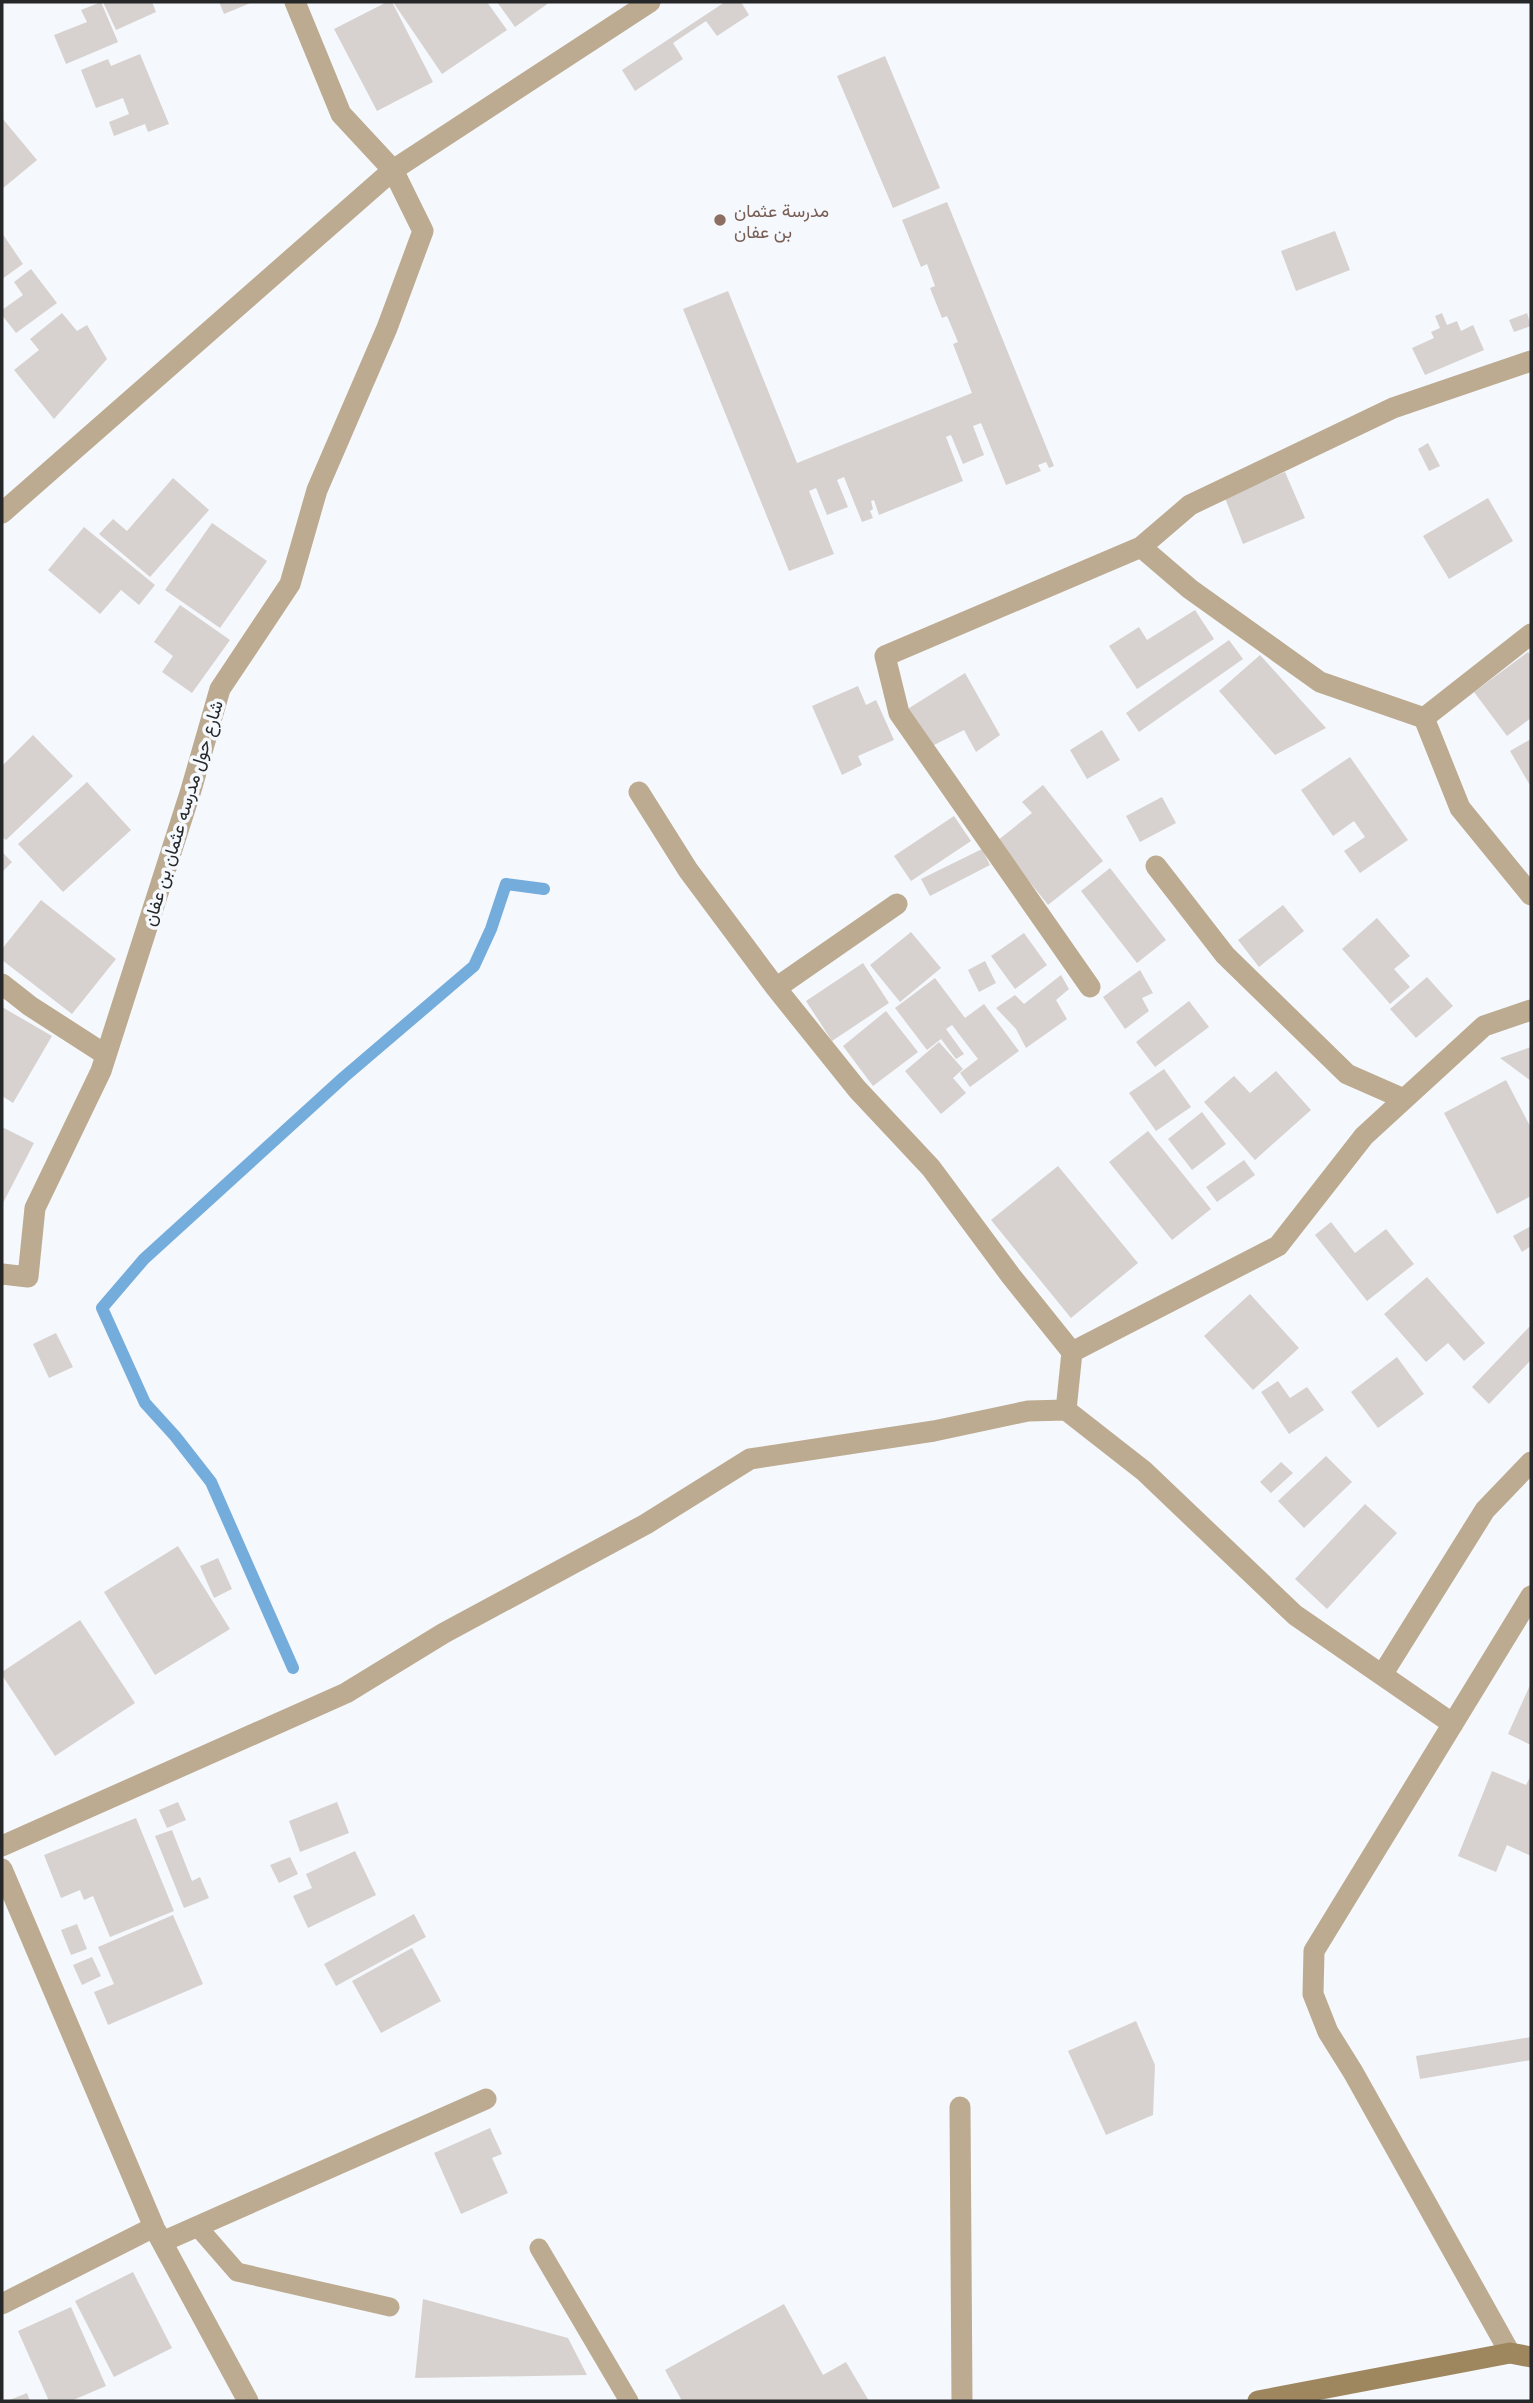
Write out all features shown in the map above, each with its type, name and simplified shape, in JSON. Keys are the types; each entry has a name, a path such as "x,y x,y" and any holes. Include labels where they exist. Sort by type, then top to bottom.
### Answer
{"street":[{"name":"شارع حول مدرسه عثمان بن عفان","path":"2,1274 28,1277 35,1208 101,1071 191,790 219,689 290,584 317,490 387,328 424,231 393,170 341,114 295,2"},
{"path":"2,513 393,170 650,2"},
{"path":"1090,987 899,713 885,656 1141,547 1190,505 1381,414 1531,361"},
{"path":"1141,547 1190,589 1320,682 1424,718 1460,808 1531,895"},
{"path":"1424,718 1531,634"},
{"path":"639,792 688,870 776,988 857,1089 930,1168 1072,1352 1066,1410"},
{"path":"1156,866 1225,955 1346,1074 1404,1099"},
{"path":"776,988 897,904"},
{"path":"2,984 30,1006 106,1055"},
{"path":"1072,1352 1278,1246 1364,1136 1484,1026 1531,1010"},
{"path":"2,1846 346,1693 444,1633 646,1524 750,1459 898,1437 1028,1410 1066,1410 1144,1471 1295,1615 1453,1724"},
{"path":"1382,1675 1485,1510 1531,1462"},
{"path":"1258,2401 1521,2355 1328,2032 1313,1994 1314,1951 1531,1595"},
{"path":"2,1869 158,2235 248,2401"},
{"path":"2,2304 158,2235 197,2226 486,2099"},
{"path":"960,2107 962,2401"}],"lane":[{"path":"197,2226 237,2272 390,2307"},
{"path":"539,2248 629,2401"}],"building":[{"path":"101,2 118,42 66,64 54,35 87,22 81,10"},
{"path":"103,2 152,2 156,12 116,30"},
{"path":"219,2 253,2 224,14"},
{"path":"387,2 392,2 433,82 377,111 334,29"},
{"path":"393,2 487,2 507,30 442,74"},
{"path":"497,2 550,2 515,27"},
{"path":"725,2 741,2 749,15 717,36 706,21 673,43 683,59 635,91 622,70"},
{"path":"140,54 169,124 148,132 145,124 114,136 109,122 129,114 123,98 96,108 81,70 108,59 111,66"},
{"path":"885,56 940,188 893,208 837,76"},
{"path":"2,118 37,160 2,189"},
{"path":"947,202 1054,466 1049,468 1046,462 1038,465 1041,471 1006,485 981,423 973,426 984,455 963,464 951,435 946,437 963,481 879,515 874,500 871,501 873,509 870,511 873,518 862,522 844,477 837,480 848,507 827,515 816,488 809,491 834,554 789,571 683,309 728,291 797,463 972,393 953,344 958,342 947,316 942,318 930,288 935,286 927,264 921,267 902,220"},
{"path":"1335,231 1350,270 1296,291 1281,251"},
{"path":"2,233 23,264 2,279"},
{"path":"31,269 57,303 16,333 2,315 2,310 23,295 14,282"},
{"path":"62,313 77,331 87,325 107,359 54,419 14,370 39,350 30,339"},
{"path":"1442,313 1447,325 1457,321 1461,331 1473,325 1484,350 1425,375 1412,348 1434,338 1431,332 1440,328 1435,316"},
{"path":"1527,313 1531,326 1514,332 1509,320"},
{"path":"1428,443 1440,466 1429,471 1418,449"},
{"path":"1285,472 1305,518 1243,544 1225,498"},
{"path":"173,478 209,510 150,577 99,534 113,519 127,531"},
{"path":"1488,498 1513,541 1449,579 1423,536"},
{"path":"212,523 267,561 220,628 165,590"},
{"path":"84,527 155,585 139,605 121,590 100,614 48,570"},
{"path":"180,605 230,640 192,693 162,672 173,656 154,642"},
{"path":"1195,610 1214,639 1137,689 1109,646 1139,627 1147,640"},
{"path":"1229,640 1243,659 1139,732 1126,713"},
{"path":"1528,652 1531,656 1531,718 1507,736 1474,692"},
{"path":"1260,655 1326,728 1275,755 1219,691"},
{"path":"965,673 1000,735 976,752 964,730 932,746 906,710"},
{"path":"858,686 866,705 876,700 894,740 858,756 862,765 842,775 812,706"},
{"path":"1102,730 1120,760 1087,779 1070,750"},
{"path":"33,735 73,776 6,840 2,837 2,766"},
{"path":"1531,739 1531,787 1510,751"},
{"path":"1350,757 1408,840 1360,873 1344,851 1365,837 1354,821 1333,836 1301,790"},
{"path":"87,782 131,830 63,892 18,844"},
{"path":"1043,785 1103,861 1048,905 997,841 1032,813 1022,802"},
{"path":"1162,797 1176,823 1140,842 1126,816"},
{"path":"954,816 971,841 911,881 894,856"},
{"path":"982,849 990,865 930,896 921,879"},
{"path":"2,852 12,862 2,872"},
{"path":"1110,868 1166,940 1137,963 1081,891"},
{"path":"41,900 116,959 72,1014 2,960 2,949"},
{"path":"1283,905 1304,931 1259,967 1238,940"},
{"path":"1377,918 1410,956 1394,969 1410,987 1390,1004 1342,949"},
{"path":"911,932 941,968 900,1002 870,965"},
{"path":"1024,933 1047,965 1015,989 991,956"},
{"path":"985,961 996,983 979,992 968,970"},
{"path":"863,963 889,1003 832,1041 806,1001"},
{"path":"1140,970 1153,993 1142,998 1149,1011 1125,1029 1103,997"},
{"path":"1061,975 1069,989 1056,1000 1067,1019 1026,1048 1016,1029 996,1008 1015,995 1024,1004"},
{"path":"1427,977 1453,1006 1416,1038 1390,1009"},
{"path":"935,978 965,1018 984,1004 1019,1051 970,1087 960,1073 978,1059 952,1025 946,1029 964,1054 956,1059 941,1039 927,1050 895,1008"},
{"path":"1189,1001 1209,1027 1155,1067 1136,1042"},
{"path":"2,1007 52,1036 13,1103 2,1096"},
{"path":"886,1011 918,1052 873,1086 843,1046"},
{"path":"939,1042 963,1069 953,1078 966,1093 941,1114 905,1071"},
{"path":"1531,1047 1531,1081 1500,1058"},
{"path":"1164,1069 1191,1107 1156,1131 1129,1093"},
{"path":"1276,1071 1311,1110 1255,1160 1204,1102 1234,1076 1250,1093"},
{"path":"1506,1080 1531,1128 1531,1196 1497,1214 1444,1113"},
{"path":"1202,1112 1226,1144 1192,1170 1168,1139"},
{"path":"2,1127 34,1143 2,1205"},
{"path":"1148,1131 1211,1209 1172,1240 1109,1162"},
{"path":"1244,1160 1255,1175 1217,1202 1206,1187"},
{"path":"1058,1166 1138,1263 1071,1318 991,1220"},
{"path":"1331,1222 1355,1253 1386,1229 1414,1264 1367,1301 1315,1235"},
{"path":"1531,1226 1531,1246 1522,1252 1513,1236"},
{"path":"1427,1277 1485,1343 1464,1361 1448,1343 1426,1362 1384,1314"},
{"path":"1250,1294 1299,1348 1253,1390 1204,1336"},
{"path":"1531,1325 1531,1360 1489,1404 1472,1387"},
{"path":"56,1333 73,1367 49,1378 33,1344"},
{"path":"1397,1357 1424,1394 1378,1428 1351,1392"},
{"path":"1278,1381 1290,1398 1307,1387 1324,1410 1289,1434 1261,1392"},
{"path":"1326,1456 1352,1482 1304,1528 1278,1501"},
{"path":"1281,1462 1293,1473 1271,1493 1260,1482"},
{"path":"1365,1504 1397,1533 1327,1609 1295,1579"},
{"path":"178,1546 230,1629 155,1675 104,1592"},
{"path":"218,1558 232,1589 214,1598 200,1566"},
{"path":"80,1620 135,1703 55,1756 2,1672"},
{"path":"1531,1683 1531,1745 1508,1734"},
{"path":"1492,1771 1526,1785 1531,1775 1531,1856 1507,1845 1496,1872 1458,1856"},
{"path":"178,1802 186,1820 167,1828 159,1810"},
{"path":"337,1802 349,1833 300,1852 289,1821"},
{"path":"136,1818 174,1911 110,1937 93,1896 84,1900 80,1890 61,1898 44,1855"},
{"path":"172,1830 192,1881 200,1877 209,1898 184,1908 155,1836"},
{"path":"355,1851 376,1895 308,1928 293,1896 312,1888 306,1874"},
{"path":"290,1857 298,1874 279,1883 270,1865"},
{"path":"414,1914 426,1937 336,1986 324,1964"},
{"path":"173,1915 203,1984 108,2025 94,1992 114,1984 98,1947"},
{"path":"77,1924 87,1949 71,1955 61,1930"},
{"path":"412,1948 441,2001 381,2033 352,1981"},
{"path":"92,1957 101,1976 82,1985 73,1965"},
{"path":"1136,2021 1155,2065 1153,2115 1106,2135 1068,2051"},
{"path":"1531,2037 1531,2060 1420,2079 1416,2056"},
{"path":"490,2128 502,2154 492,2158 508,2193 461,2214 434,2153"},
{"path":"133,2272 172,2348 114,2377 75,2301"},
{"path":"423,2299 568,2338 587,2375 415,2378"},
{"path":"784,2304 823,2375 846,2362 869,2401 682,2401 665,2370"},
{"path":"71,2307 106,2386 71,2401 49,2401 18,2331"},
{"path":"27,2393 30,2401 7,2401"}],"waterway":[{"path":"293,1668 211,1482 145,1403 102,1308 144,1259 344,1077 474,966 491,929 506,884 544,889"}],"place":[{"name":"مدرسة عثمان بن عفان","path":"720,220"}]}
